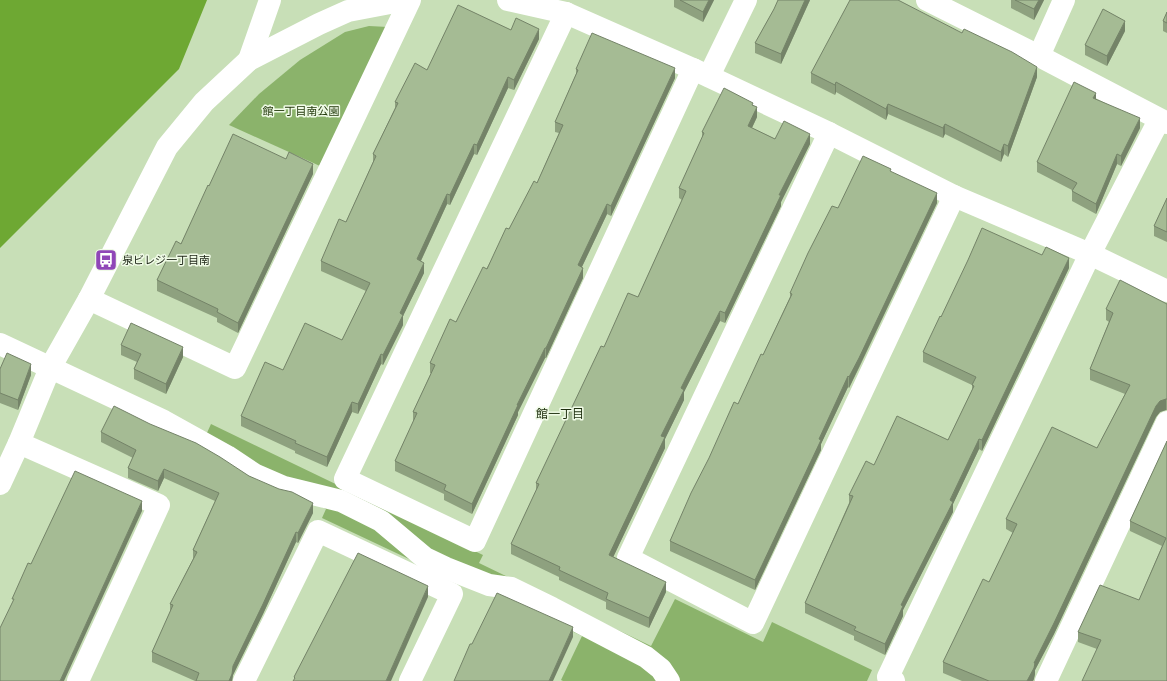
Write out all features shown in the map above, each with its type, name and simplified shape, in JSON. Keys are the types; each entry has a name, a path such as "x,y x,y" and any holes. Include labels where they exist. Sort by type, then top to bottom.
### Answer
{"street":[{"path":"249,60 270,0"},
{"path":"0,484 19,443 50,368 89,299 167,147 204,102 249,60 319,24 348,11 406,0"},
{"path":"89,299 235,368 410,0"},
{"path":"508,0 566,12 829,133 954,196 1090,254 1167,291"},
{"path":"566,12 345,478 475,541 701,73 746,0"},
{"path":"894,681 888,677 1090,254 1163,122 1039,56 927,0"},
{"path":"1039,56 1064,0"},
{"path":"829,133 628,558 754,623 954,196"},
{"path":"0,344 164,421 227,456 254,474 284,487 341,501 381,521 425,558 489,585 511,588 525,595 646,657 661,669 669,681"},
{"path":"1046,681 1167,422"},
{"path":"19,443 159,505 78,681"},
{"path":"244,681 318,531 452,594 410,681"}],"green space":[{"path":"0,0 207,0 179,69 0,248"},
{"name":"館一丁目南公園","path":"369,26 388,27 320,166 229,125 259,94 300,60 345,32"},
{"path":"76,390 206,435 211,424 483,555 479,563 651,646 675,599 763,642 772,622 872,670 867,681 563,681 561,680 582,636 464,580 462,584 322,518 326,509"}],"building":[{"path":"680,0 709,0 703,12"},
{"path":"778,0 805,0 781,54 755,43"},
{"path":"850,0 898,0 962,33 964,29 1012,52 1037,67 1008,146 1004,144 1001,152 945,124 943,128 888,104 886,109 836,82 835,85 811,73"},
{"path":"1015,0 1039,0 1034,9"},
{"path":"458,5 511,30 516,18 539,29 514,80 508,77 477,145 474,144 450,195 447,194 417,259 424,263 400,313 403,315 383,355 381,354 358,404 352,402 327,457 241,416 265,362 283,370 305,323 342,340 370,283 321,261 339,219 346,222 376,156 373,154 398,103 395,102 415,63 427,70"},
{"path":"1103,9 1125,21 1107,56 1085,45"},
{"path":"1167,12 1167,23 1163,21"},
{"path":"592,33 675,68 611,206 607,204 578,265 583,268 546,348 517,405 472,504 444,490 446,485 395,461 417,413 413,412 435,365 430,363 450,319 456,322 483,267 487,269 506,228 509,229 534,181 537,183 563,125 555,122 578,70 576,69"},
{"path":"1074,82 1096,93 1093,98 1140,118 1121,156 1117,154 1096,204 1072,191 1077,183 1037,162"},
{"path":"724,88 753,103 752,105 757,107 748,126 775,139 784,121 810,134 779,195 781,195 725,313 720,311 681,388 684,390 661,436 665,437 609,555 666,582 649,618 606,599 608,593 559,570 560,567 511,544 539,484 536,483 601,346 604,347 628,293 638,297 686,191 679,188 704,133 702,132"},
{"path":"233,134 286,159 289,152 313,164 238,323 217,312 218,309 157,280 176,241 181,244"},
{"path":"863,156 891,169 890,171 937,193 859,358 849,377 848,376 819,439 821,440 755,580 670,541 734,402 738,404 761,354 763,355 792,294 790,293 808,253 832,206 838,208"},
{"path":"1167,198 1167,232 1154,226"},
{"path":"982,228 1042,255 1046,247 1069,258 982,440 979,439 950,500 953,502 901,605 903,606 885,644 854,630 856,627 805,603 853,496 849,495 866,461 874,465 897,416 948,440 974,386 972,385 976,377 923,352 940,316 941,317"},
{"path":"1120,280 1167,304 1167,399 1160,401 1156,406 1034,663 1034,668 1027,681 989,681 943,662 983,579 989,582 1017,524 1006,519 1052,427 1097,448 1130,385 1090,369 1113,313 1106,309"},
{"path":"131,323 183,347 166,384 134,369 141,354 121,345"},
{"path":"7,353 31,364 18,400 0,393 0,369"},
{"path":"114,406 150,424 196,443 249,476 279,489 292,492 313,503 298,533 296,532 233,666 229,681 196,681 199,673 152,652 173,605 170,604 197,552 193,550 219,493 164,469 158,481 128,468 136,450 101,432"},
{"path":"1167,441 1167,681 1082,681 1101,640 1078,632 1100,585 1139,600 1166,538 1130,521"},
{"path":"75,471 142,501 60,681 0,681 0,628 14,599 12,599 28,563 31,564"},
{"path":"358,553 428,586 386,681 293,681 295,678 294,677"},
{"path":"497,593 573,627 549,681 454,681 470,644 472,644"}],"place":[{"name":"泉ビレジ一丁目南","path":"106,260"}],"district":[{"name":"館一丁目","path":"560,414"}]}
